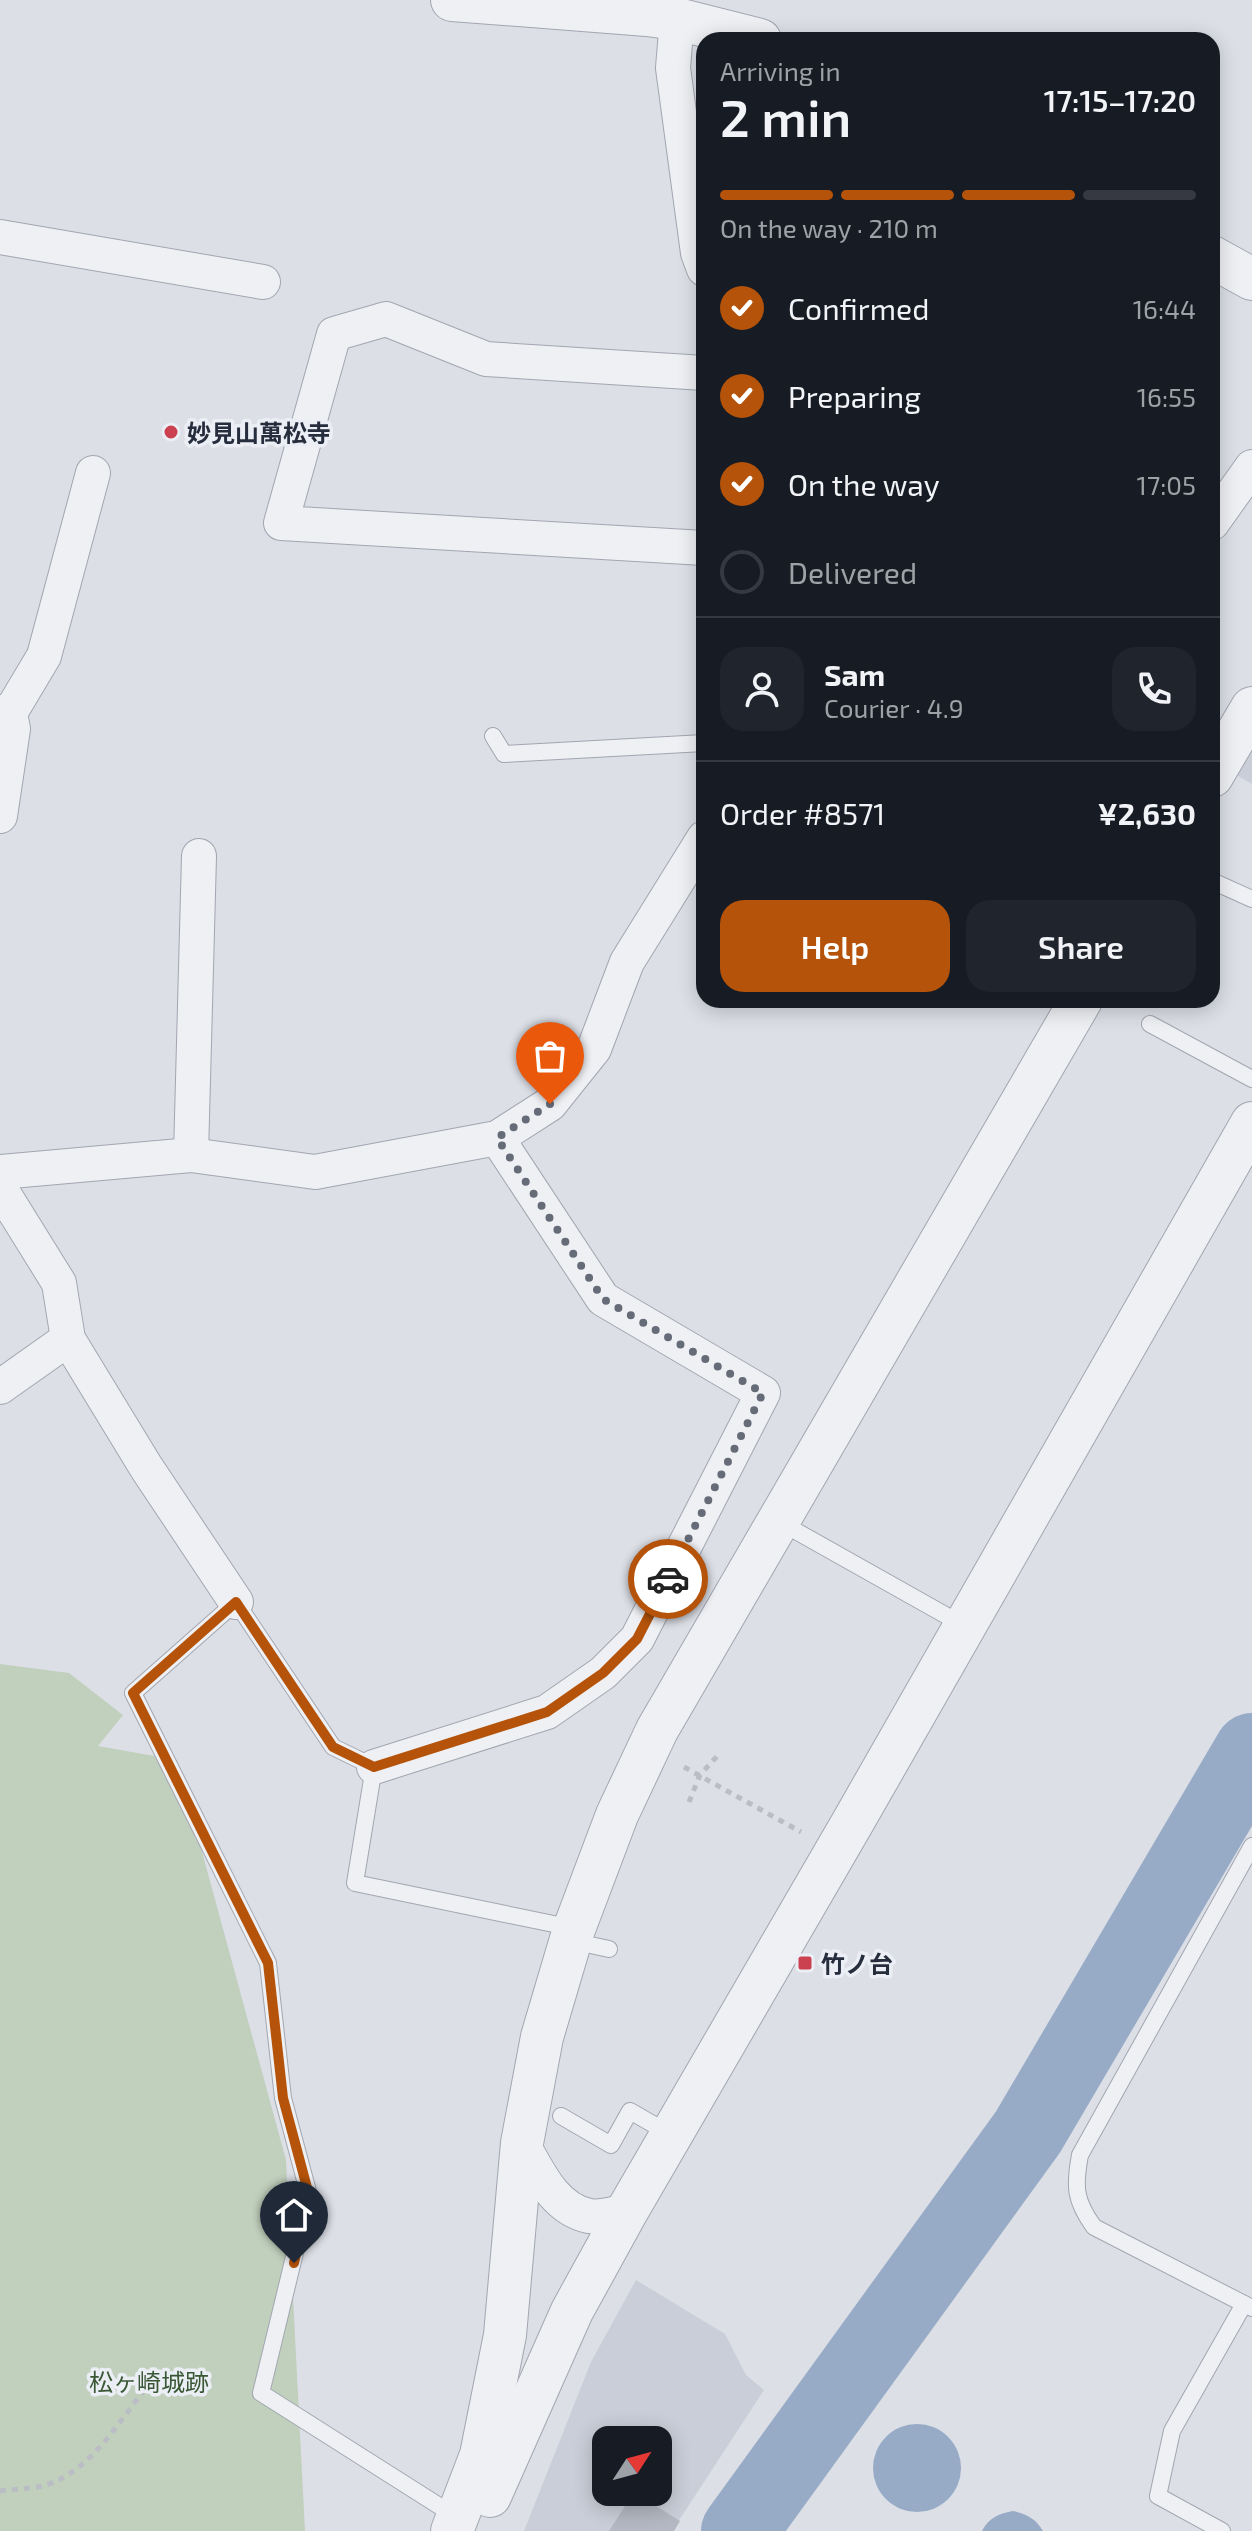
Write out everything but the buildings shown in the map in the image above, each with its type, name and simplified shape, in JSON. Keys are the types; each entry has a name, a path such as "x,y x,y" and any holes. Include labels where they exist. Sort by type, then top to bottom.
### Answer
{"street":[{"path":"452,0 658,11 732,32"},
{"path":"658,11 673,68 696,238"},
{"path":"0,237 263,282"},
{"path":"1220,261 1252,279"},
{"path":"696,372 486,359 386,319 334,334 281,523 696,548"},
{"path":"1220,512 1252,467"},
{"path":"0,816 13,729 5,713 44,656 93,473"},
{"path":"1220,762 1252,708"},
{"path":"0,1172 191,1155 315,1172 497,1138 550,1104 594,1049 627,962 696,851"},
{"path":"191,1155 199,856"},
{"path":"461,2526 481,2455 505,2335 522,2143 542,2037 585,1940 617,1815 648,1746 1076,1008"},
{"path":"461,2526 627,2211 1252,1123"},
{"path":"374,1767 547,1712 603,1673 637,1639 763,1393 603,1299 497,1138"},
{"path":"0,1188 59,1283 68,1339 146,1467 236,1602"},
{"path":"0,1387 68,1339"},
{"path":"522,2143 546,2184 564,2206 591,2217 627,2211"}],"lane":[{"path":"493,736 504,754 696,743"},
{"path":"1220,885 1252,899"},
{"path":"1150,1024 1252,1079"},
{"path":"778,1521 964,1626"},
{"path":"461,2526 261,2393 309,2195 283,2098 268,1963 133,1693 236,1602 333,1747 374,1767 355,1883 585,1940"},
{"path":"1222,2531 1158,2496 1172,2431 1248,2306 1094,2227 1081,2210 1075,2183 1080,2155 1252,1846"},
{"path":"561,2116 611,2145 630,2111 671,2135"}],"path":[{"path":"689,1802 700,1775 720,1753"},
{"path":"676,1762 808,1837"},
{"path":"0,2491 42,2486 75,2472 92,2457 156,2376"}],"shaded area":[{"path":"1252,748 1252,784 1236,775"},
{"path":"636,2280 725,2334 746,2375 764,2390 672,2531 524,2531 591,2362"}],"green space":[{"name":"松ヶ崎城跡","path":"0,1664 69,1673 123,1715 98,1746 177,1760 286,2160 305,2531 0,2531"}],"water":[{"path":"917,2424 934,2428 948,2437 957,2451 961,2468 957,2485 948,2499 934,2508 917,2512 900,2508 886,2499 877,2485 873,2468 877,2451 886,2437 900,2428"},
{"path":"1013,2511 1031,2518 1043,2531 982,2531 995,2517"}],"waterway":[{"path":"739,2531 1028,2132 1252,1751"}],"way so far":[{"path":"550,1104 497,1138 603,1299 763,1393 668,1579"}],"place":[{"name":"妙見山萬松寺","path":"171,432"},
{"name":"竹ノ台","path":"805,1963"}],"route":[{"path":"294,2263 309,2195 283,2098 268,1963 133,1693 236,1602 333,1747 374,1767 547,1712 603,1673 637,1639 668,1579"}]}
